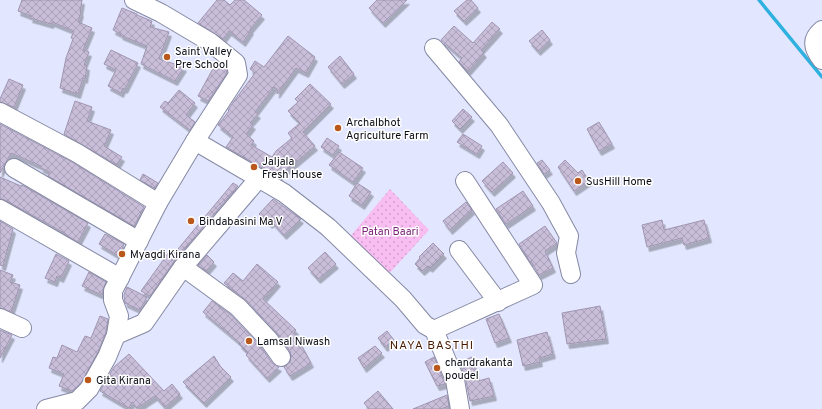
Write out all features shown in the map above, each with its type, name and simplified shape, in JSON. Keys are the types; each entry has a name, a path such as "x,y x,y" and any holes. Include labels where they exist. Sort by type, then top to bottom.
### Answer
{"street":[{"path":"46,409 77,401 89,389 107,357 116,335 119,316 113,300 113,291 158,203 195,141 238,75 236,63 210,42 161,13 134,0"},
{"path":"822,30 814,39 814,46 816,52 822,60"},
{"path":"434,48 499,125 551,203 569,236 566,253 571,274"},
{"path":"0,112 77,153 158,203"},
{"path":"195,141 284,193 328,227 403,299 425,325 434,330 455,380 460,409"},
{"path":"14,168 138,241"},
{"path":"116,335 144,323 183,267 259,178"},
{"path":"434,330 533,285 465,181"},
{"path":"0,209 120,278"},
{"path":"459,250 498,302"},
{"path":"183,267 238,307 269,340 281,357"},
{"path":"0,318 22,328"}],"green space":[{"name":"Patan Baari","path":"390,189 429,230 385,278 348,239"}],"building":[{"path":"22,0 82,0 78,22 92,28 83,50 89,52 84,65 87,66 85,79 83,78 78,94 60,88 66,58 73,39 71,38 74,31 52,22 51,24 30,18 31,16 18,11"},
{"path":"217,0 224,0 230,5 235,0 244,0 262,15 250,29 251,30 243,42 229,31 223,39 198,23"},
{"path":"377,0 407,0 383,23 369,8"},
{"path":"467,0 471,0 478,8 464,21 454,11"},
{"path":"122,8 152,21 150,27 169,32 159,59 184,67 175,81 141,64 147,46 120,35 121,34 113,30"},
{"path":"492,22 500,29 481,50 484,53 468,71 459,62 462,58 441,40 454,26 473,43"},
{"path":"542,30 550,40 538,51 529,41"},
{"path":"288,36 315,57 306,73 296,68 277,94 277,89 274,87 255,112 258,114 250,123 253,125 246,134 254,141 251,145 272,157 276,151 292,138 288,133 300,123 288,111 298,102 295,99 310,84 331,104 303,132 315,146 278,177 226,147 233,137 218,125 255,73 250,69 255,61 264,67"},
{"path":"111,50 138,63 125,89 123,88 121,93 108,86 116,70 104,64"},
{"path":"340,56 354,74 342,84 328,67"},
{"path":"216,63 226,69 227,73 208,101 198,96"},
{"path":"9,79 23,85 14,107 0,102"},
{"path":"179,90 195,103 186,115 195,122 190,130 160,107 165,101 168,103"},
{"path":"75,101 92,107 87,121 111,130 104,146 122,157 117,165 64,134"},
{"path":"463,109 472,117 460,129 452,121"},
{"path":"599,122 612,144 599,151 587,129"},
{"path":"0,124 72,162 144,207 134,226 48,176 50,172 41,168 41,166 11,153 0,173"},
{"path":"463,134 482,146 477,154 457,142"},
{"path":"327,138 339,146 333,155 321,147"},
{"path":"339,152 363,168 353,182 329,165"},
{"path":"542,160 550,170 544,174 537,163"},
{"path":"565,160 578,173 582,170 589,181 574,191 558,167"},
{"path":"503,162 513,173 492,192 482,181"},
{"path":"143,174 158,183 154,188 140,180"},
{"path":"0,177 21,186 22,185 88,223 78,242 5,200 0,199"},
{"path":"233,183 238,186 175,260 150,296 141,291 169,252 173,255"},
{"path":"357,183 371,192 362,205 349,196"},
{"path":"523,191 533,206 506,224 496,209"},
{"path":"273,199 301,219 284,235 272,222 270,224 259,214"},
{"path":"466,202 472,210 450,230 443,221"},
{"path":"662,220 664,230 704,220 709,238 684,245 682,238 647,247 642,225"},
{"path":"0,221 13,229 3,266 0,265"},
{"path":"545,226 557,243 545,251 553,268 539,275 519,244"},
{"path":"105,234 124,244 119,256 99,244"},
{"path":"433,243 444,254 430,268 428,266 422,271 415,264 420,258 419,257"},
{"path":"325,252 336,264 318,279 308,268"},
{"path":"56,254 69,261 61,278 57,276 55,282 45,278"},
{"path":"207,255 214,262 206,271 198,265"},
{"path":"257,264 278,282 263,299 296,330 294,332 311,363 290,376 284,367 290,362 290,351 278,334 246,300 224,283 233,273 243,281"},
{"path":"0,270 13,275 10,282 20,285 11,312 0,308"},
{"path":"89,272 106,282 102,295 82,286"},
{"path":"127,287 147,297 140,310 125,303 124,295"},
{"path":"212,301 231,315 261,347 272,363 279,367 267,378 246,355 248,353 239,344 240,343 203,312"},
{"path":"600,306 606,339 567,344 562,313"},
{"path":"499,314 509,338 495,343 486,319"},
{"path":"100,316 108,319 106,332 98,352 81,383 72,391 59,386 64,374 49,368 53,357 57,358 62,345 77,352 85,336 91,338"},
{"path":"0,330 12,335 0,358"},
{"path":"387,331 394,340 385,347 378,338"},
{"path":"547,332 553,354 539,358 540,362 523,366 517,340"},
{"path":"375,346 382,353 364,368 358,358"},
{"path":"129,354 164,391 172,384 180,394 165,407 155,396 137,408 132,402 129,408 100,391 114,367"},
{"path":"214,356 220,366 231,377 204,403 183,382"},
{"path":"434,357 445,384 437,386 425,362"},
{"path":"472,357 478,381 489,378 494,396 470,401 465,376 459,362"},
{"path":"378,391 393,409 369,409 364,403"},
{"path":"447,395 449,406 441,409 413,409"}],"waterway":[{"path":"759,0 822,77"}],"place":[{"name":"Saint Valley Pre School","path":"167,57"},
{"name":"Archalbhot Agriculture Farm","path":"338,128"},
{"name":"Jaljala Fresh House","path":"254,167"},
{"name":"SusHill Home","path":"578,181"},
{"name":"Bindabasini Ma V","path":"191,221"},
{"name":"Myagdi Kirana","path":"122,254"},
{"name":"Lamsal Niwash","path":"249,341"},
{"name":"chandrakanta poudel","path":"437,368"},
{"name":"Gita Kirana","path":"88,380"}],"district":[{"name":"NAYA BASTHI","path":"432,345"}]}
